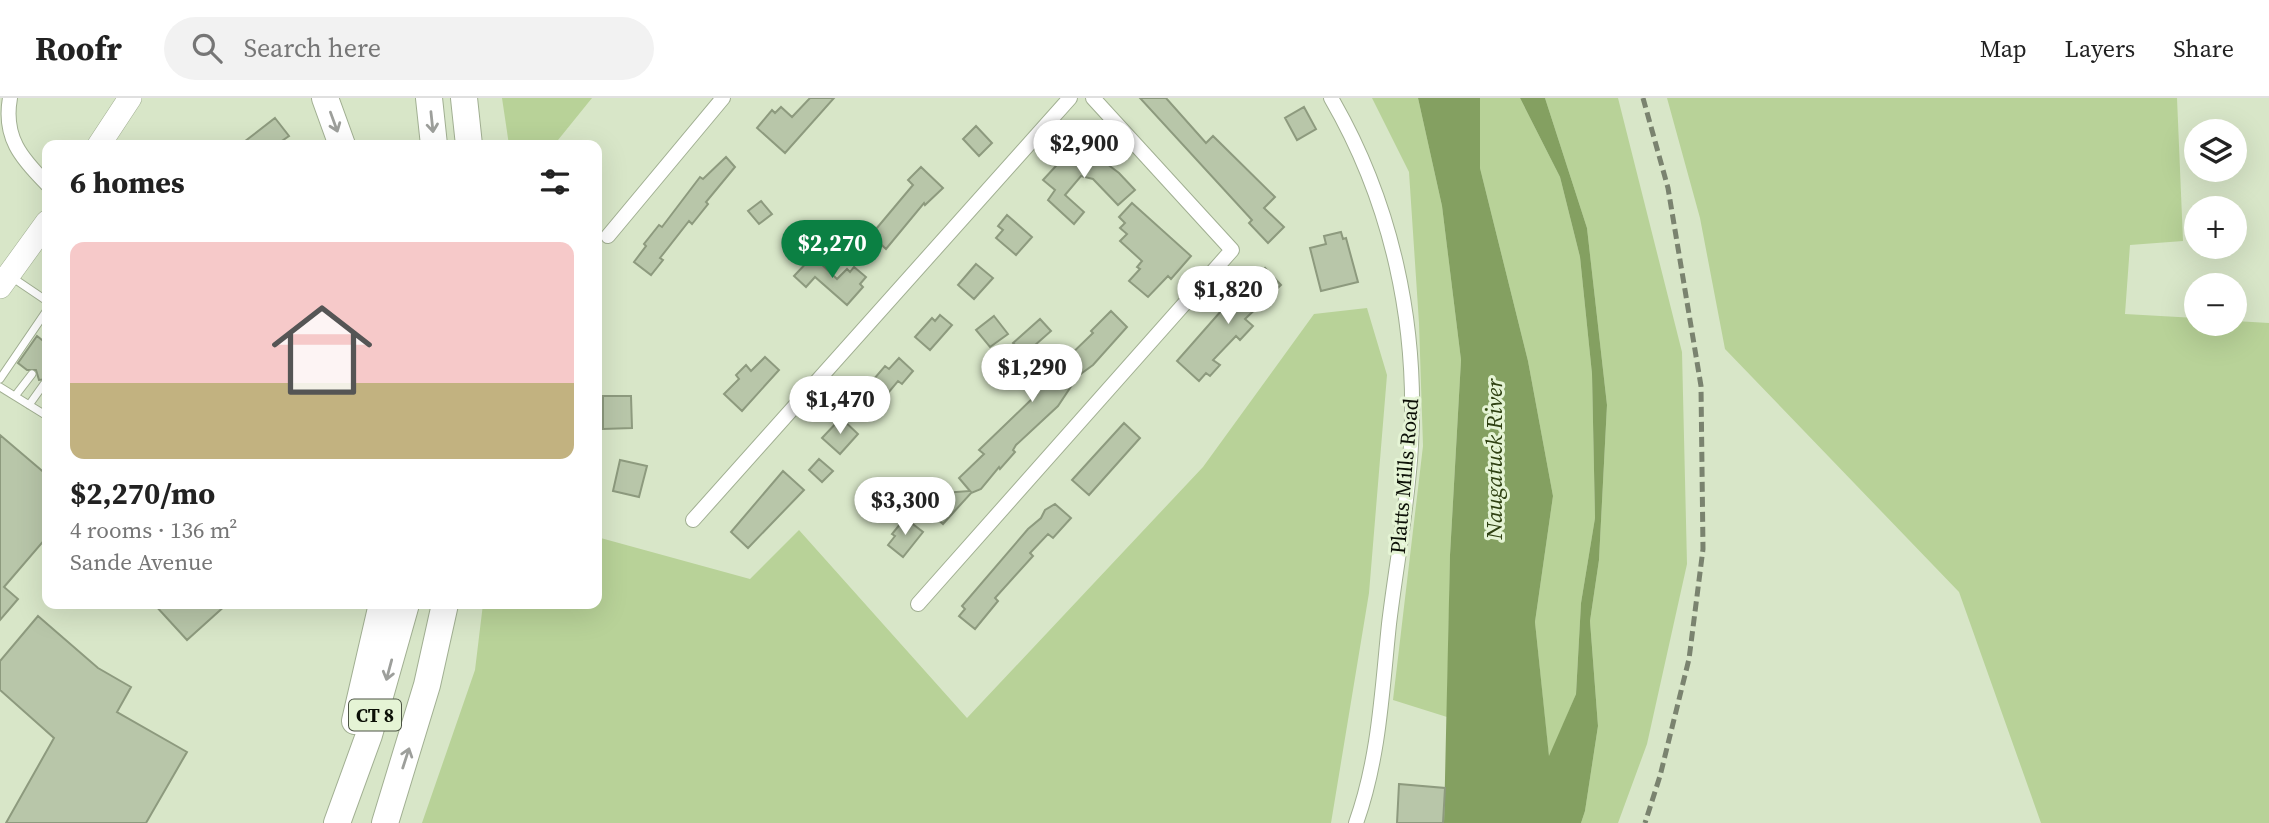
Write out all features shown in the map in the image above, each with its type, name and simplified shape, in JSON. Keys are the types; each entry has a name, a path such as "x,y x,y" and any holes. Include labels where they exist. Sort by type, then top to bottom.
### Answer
{"highway":[{"path":"325,98 340,140"},
{"path":"429,98 433,140"},
{"path":"464,98 469,140"},
{"path":"478,98 479,140"},
{"path":"322,823 360,706 382,609"},
{"name":"CT 8","path":"337,823 376,711 405,609"},
{"name":"CT 8","path":"385,823 427,685 444,609"}],"main road":[{"path":"102,140 130,98"},
{"path":"5,281 42,230"}],"street":[{"path":"10,98 7,119 16,151 42,179"},
{"path":"608,236 723,98"},
{"path":"693,520 1070,98"},
{"path":"918,604 1232,250 1093,98"},
{"name":"Platts Mills Road","path":"1331,98 1361,153 1383,211 1405,310 1412,383 1408,482 1379,728 1356,823"}],"lane":[{"path":"5,281 42,298"},
{"path":"0,379 42,317"},
{"path":"15,396 32,374"},
{"path":"0,387 42,413"},
{"path":"29,405 42,387"}],"shaded area":[{"path":"502,98 592,98 558,140 508,140"},
{"path":"1372,98 1418,98 1442,206 1461,360 1450,555 1447,717 1393,700 1423,446 1419,323 1409,172"},
{"path":"1480,98 1520,98 1560,177 1580,257 1592,374 1595,518 1581,603 1576,694 1549,758 1535,622 1553,496 1528,361 1480,168"},
{"path":"1545,98 1618,98 1682,352 1687,564 1647,744 1618,823 1581,823 1598,726 1590,621 1599,560 1607,405 1587,228"},
{"path":"1667,98 2177,98 2183,241 2130,245 2125,314 2184,317 2184,336 2247,336 2247,322 2269,323 2269,823 2041,823 1959,592 1725,349 1700,218"},
{"path":"1367,308 1387,375 1369,593 1331,823 422,823 475,670 482,609 602,609 602,538 750,579 799,530 967,718 1203,467 1314,314"}],"water":[{"name":"Naugatuck River","path":"1418,98 1480,98 1480,168 1528,361 1553,496 1535,622 1549,756 1576,694 1581,603 1595,518 1592,374 1580,257 1560,177 1520,98 1545,98 1587,228 1607,405 1599,560 1590,621 1598,726 1581,823 1444,823 1450,555 1461,360 1442,206"}],"building":[{"path":"810,98 834,98 785,153 757,128 772,110 775,113 781,107 792,117"},
{"path":"1140,98 1166,98 1206,143 1213,136 1275,197 1264,208 1284,227 1268,243 1249,223 1252,220"},
{"path":"1304,107 1316,129 1297,140 1285,118"},
{"path":"275,118 289,136 283,140 246,140"},
{"path":"976,126 992,143 979,156 963,139"},
{"path":"1078,142 1119,173 1135,190 1118,205 1093,179 1081,176 1065,195 1084,212 1074,224 1048,200 1055,190 1043,180"},
{"path":"726,157 735,167 692,224 689,221 660,258 663,260 651,275 634,262 646,246 644,244 659,225 662,227 700,177 703,179"},
{"path":"921,167 943,188 925,205 924,203 886,249 871,235 913,185 908,180"},
{"path":"761,201 772,214 759,224 748,211"},
{"path":"1132,203 1191,256 1171,279 1168,276 1148,297 1129,281 1140,269 1137,267 1142,261 1120,241 1127,234 1120,228 1125,223 1119,217"},
{"path":"1007,215 1032,237 1016,255 996,238 1003,230 998,226"},
{"path":"1341,232 1343,239 1346,238 1358,282 1321,291 1310,248 1326,244 1324,236"},
{"path":"813,256 837,279 847,269 850,272 854,267 866,277 860,284 863,287 847,305 815,277 806,287 794,276"},
{"path":"976,264 993,278 974,299 958,285"},
{"path":"1265,268 1281,285 1245,319 1253,326 1240,340 1236,336 1213,360 1220,365 1210,376 1206,373 1199,381 1177,361 1236,294"},
{"path":"1111,311 1127,327 1093,365 1078,376 1058,406 1016,445 1013,450 1015,452 1000,469 999,467 981,489 971,493 943,524 927,510 943,493 970,491 959,478 984,454 979,450 1037,394 1030,388 1042,376 1021,358 1025,354 1013,343 1040,319 1051,331 1034,346 1058,367"},
{"path":"940,315 952,325 930,350 915,337 932,318 935,321"},
{"path":"994,316 1008,334 990,347 976,330"},
{"path":"37,336 42,340 42,380 39,380 36,370 27,370 18,363"},
{"path":"765,357 779,370 742,411 724,394 739,379 736,375 746,365 751,371"},
{"path":"899,358 913,371 902,384 898,381 883,399 868,386 885,366 889,369"},
{"path":"603,396 631,396 632,428 603,429"},
{"path":"841,418 858,434 840,454 822,438"},
{"path":"1124,423 1140,438 1089,495 1072,480"},
{"path":"0,435 42,471 42,543 4,587 18,599 0,620"},
{"path":"819,459 833,471 822,482 809,470"},
{"path":"620,460 647,466 639,497 613,491"},
{"path":"783,471 804,490 748,548 731,532"},
{"path":"887,481 901,493 891,506 876,494"},
{"path":"1055,504 1071,518 1053,538 1048,534 1030,553 1033,556 995,598 998,601 975,629 959,616 965,609 962,606 1028,529 1041,518 1045,510"},
{"path":"905,518 923,532 903,557 888,545 895,536 892,534"},
{"path":"159,609 221,609 187,640"},
{"path":"38,616 98,668 131,687 117,712 187,752 146,823 6,823 54,738 0,690 0,661"},
{"path":"1399,784 1445,788 1443,823 1397,823"}],"railway":[{"path":"1643,98 1668,188 1701,386 1703,549 1689,659 1660,776 1645,823"}]}
